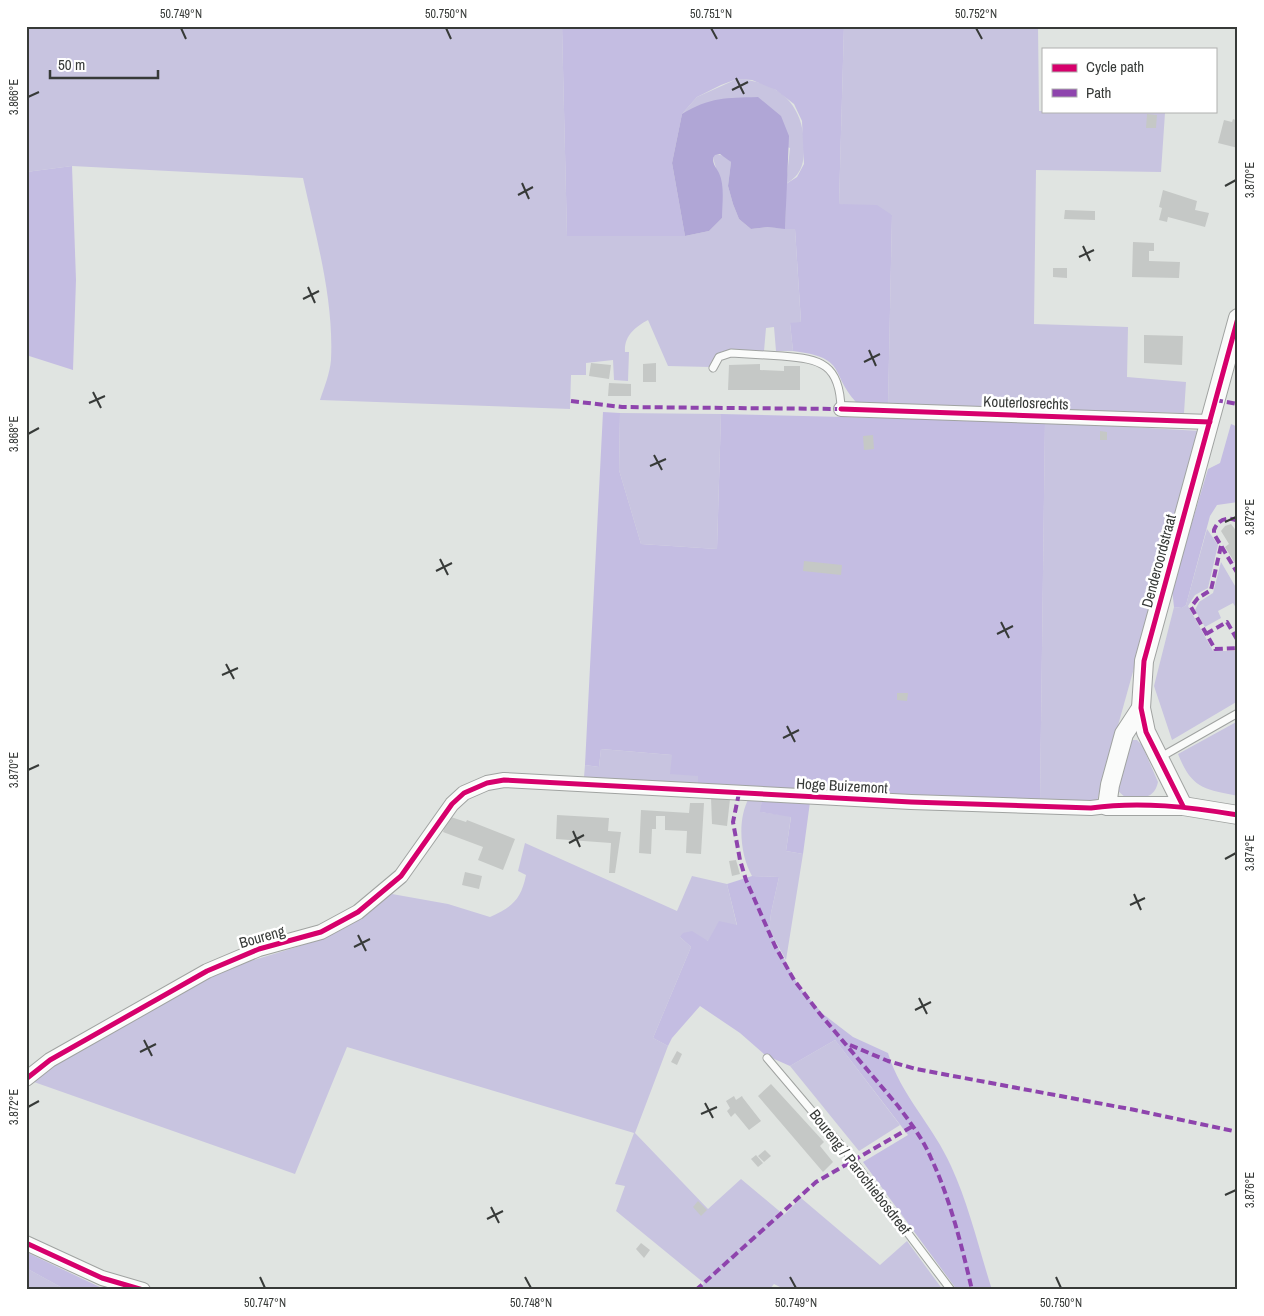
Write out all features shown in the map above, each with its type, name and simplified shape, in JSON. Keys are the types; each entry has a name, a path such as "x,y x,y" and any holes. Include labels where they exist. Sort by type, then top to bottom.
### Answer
{"street":[{"name":"Denderoordstraat","path":"1183,806 1146,732 1141,708 1144,661 1238,318"},
{"name":"Kouterlosrechts","path":"841,408 1210,422"},
{"path":"1107,806 1110,785 1124,734 1141,708"},
{"name":"Hoge Buizemont","path":"452,804 464,793 487,783 504,780 911,802 1092,808 1107,806 1183,806 1238,815"},
{"name":"Boureng","path":"26,1079 50,1060 207,971 259,949 321,932 358,912 401,876 452,804"},
{"path":"26,1243 100,1284 143,1290"}],"lane":[{"path":"713,368 719,358 731,353 818,360 831,372 840,388 841,408"},
{"path":"1158,758 1238,713"},
{"name":"Boureng / Parochiebosdreef","path":"767,1058 845,1150 950,1290"}],"shaded area":[{"path":"26,26 562,26 567,236 685,236 709,231 722,218 722,188 713,158 715,154 725,156 731,162 728,186 739,219 751,229 768,227 795,229 801,323 790,323 793,351 776,351 774,327 766,328 764,351 723,351 718,354 710,367 668,366 648,320 635,329 626,341 625,352 629,352 628,381 614,380 613,360 586,363 586,375 571,375 570,409 320,400 331,360 330,314 323,268 303,178 72,166 26,172"},
{"path":"562,26 844,26 839,204 877,205 892,215 888,406 859,405 831,363 811,354 793,351 790,323 801,322 795,229 785,229 786,184 797,177 804,164 802,121 794,104 776,90 752,80 737,79 697,97 682,114 672,163 685,236 567,236"},
{"path":"844,26 1038,26 1039,111 1165,113 1161,172 1036,170 1034,324 1128,327 1127,377 1186,382 1184,413 888,406 892,215 839,204"},
{"path":"737,79 765,84 776,90 794,107 803,131 803,163 796,176 786,184 790,148 682,114 697,97"},
{"path":"758,97 781,116 789,136 785,229 768,227 751,229 739,219 728,186 731,162 720,154 715,155 713,158 722,184 722,218 709,231 685,236 672,163 682,114 710,101 727,98"},
{"path":"72,166 76,280 73,370 26,355 26,172"},
{"path":"603,412 620,413 619,470 641,544 717,549 721,414 1045,422 1040,800 698,787 698,776 670,774 672,755 601,749 599,767 585,765"},
{"path":"620,413 721,414 717,549 641,544 619,470"},
{"path":"1045,422 1200,431 1097,801 1040,800"},
{"path":"1231,424 1238,427 1238,502 1217,505 1210,516 1186,605 1182,608 1174,607 1172,589 1208,469 1220,463"},
{"path":"1207,529 1218,545 1208,588 1195,595 1188,606 1213,651 1238,651 1238,701 1172,740 1154,686 1174,607 1182,608 1186,605"},
{"path":"1221,562 1238,591 1238,611 1233,603 1218,611 1221,618 1205,627 1195,610 1199,602 1213,593"},
{"path":"1238,721 1238,796 1200,786 1188,774 1178,754"},
{"path":"1132,740 1137,740 1142,745 1158,782 1150,795 1142,798 1126,798 1117,790"},
{"path":"601,749 672,755 698,776 698,787 584,777 585,765 599,767"},
{"path":"749,798 762,799 761,812 791,816 786,851 803,854 786,960 769,930 779,877 752,876 745,858 741,837 743,816"},
{"path":"762,799 810,802 803,854 786,851 791,817 760,812"},
{"path":"525,843 677,911 692,876 727,884 737,926 709,941 680,937 691,947 653,1038 668,1046 635,1133 708,1209 741,1179 784,1215 801,1198 880,1265 907,1241 943,1290 786,1290 774,1284 769,1290 697,1290 704,1283 616,1211 625,1186 615,1184 634,1133 347,1047 295,1174 34,1082 44,1070 169,998 247,962 335,933 357,921 392,894 448,904 490,917 510,906 521,891 526,875 518,871"},
{"path":"752,876 779,877 769,930 799,987 823,1014 853,1037 888,1053 893,1068 951,1166 968,1212 992,1290 957,1290 863,1162 908,1135 835,1040 790,1066 765,1055 740,1033 700,1006 672,1038 668,1046 653,1038 691,947 680,937 683,933 692,931 708,941 719,921 737,925 727,884"},
{"path":"835,1040 900,1125 859,1151 790,1066"},
{"path":"26,1252 106,1290 66,1290 26,1268"},
{"path":"26,1268 66,1290 26,1290"}],"building":[{"path":"1147,114 1157,115 1156,128 1146,128"},
{"path":"1233,119 1238,121 1238,148 1218,143 1224,120 1232,122"},
{"path":"1163,190 1197,201 1195,210 1209,213 1205,227 1168,217 1167,222 1159,220 1162,208 1159,207"},
{"path":"1065,210 1095,211 1095,220 1064,219"},
{"path":"1133,242 1154,243 1154,251 1149,251 1149,261 1180,262 1179,278 1132,277"},
{"path":"1053,268 1067,268 1067,278 1053,277"},
{"path":"1144,335 1183,336 1182,365 1144,363"},
{"path":"591,363 611,365 609,379 589,376"},
{"path":"656,363 656,382 643,382 643,364"},
{"path":"760,364 760,370 784,371 784,366 800,366 800,390 728,390 729,365"},
{"path":"609,383 631,384 631,396 608,396"},
{"path":"1100,431 1107,432 1107,440 1100,440"},
{"path":"873,435 874,449 864,450 863,436"},
{"path":"1231,524 1238,533 1238,568 1225,547 1229,544 1221,531 1225,526"},
{"path":"804,561 842,565 841,575 803,571"},
{"path":"897,693 908,693 907,701 897,700"},
{"path":"711,798 730,799 727,826 712,824"},
{"path":"690,803 704,803 701,854 686,853 687,831 665,830 665,816 656,816 656,829 652,829 651,854 639,853 641,810 689,813"},
{"path":"557,815 609,818 608,831 621,832 615,873 609,873 611,843 556,839"},
{"path":"448,816 466,822 467,820 515,839 503,870 478,860 483,847 443,832"},
{"path":"736,860 740,874 732,876 729,861"},
{"path":"465,872 482,876 479,889 462,885"},
{"path":"677,1051 682,1054 677,1065 671,1062"},
{"path":"771,1084 824,1142 820,1146 833,1162 823,1172 758,1096"},
{"path":"734,1096 736,1100 742,1096 761,1121 749,1130 735,1113 731,1117 727,1111 730,1108 726,1101"},
{"path":"765,1150 771,1156 764,1162 758,1156"},
{"path":"756,1155 763,1163 758,1167 751,1159"},
{"path":"698,1201 707,1210 701,1216 693,1207"},
{"path":"641,1243 650,1250 644,1258 636,1249"}],"marked path":[{"path":"1215,400 1238,404"},
{"path":"571,401 622,407 841,409"},
{"path":"1238,521 1231,519 1221,521 1214,530 1214,534 1238,574"},
{"path":"1221,546 1211,590 1198,598 1191,607 1215,649 1238,648"},
{"path":"1206,634 1227,622 1238,641"},
{"path":"739,793 733,822 740,860 746,880 775,946 794,980 820,1014 898,1106 924,1144 938,1173 950,1206 972,1290"},
{"path":"850,1045 888,1061 916,1069 1135,1110 1238,1132"},
{"path":"696,1290 816,1182 913,1126"}],"cycle path":[{"path":"1183,806 1146,732 1141,708 1144,661 1238,318"},
{"path":"841,409 1210,422"},
{"path":"26,1079 50,1060 207,971 259,949 321,932 358,912 401,876 452,804 464,793 487,783 504,780 911,802 1091,808 1146,805 1183,807 1238,815"},
{"path":"26,1243 102,1278 143,1290"}]}
